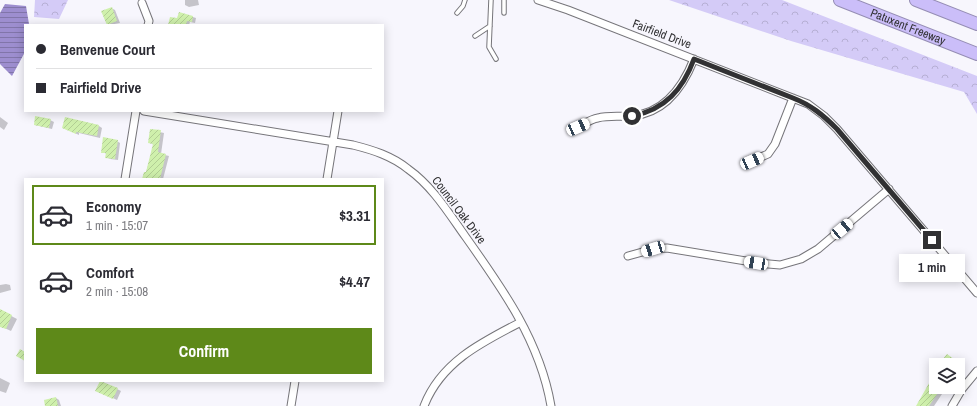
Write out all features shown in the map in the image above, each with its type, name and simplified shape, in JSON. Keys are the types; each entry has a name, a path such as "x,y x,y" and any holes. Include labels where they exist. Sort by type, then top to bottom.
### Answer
{"highway":[{"name":"Patuxent Freeway","path":"840,0 977,54"},
{"path":"916,0 977,24"}],"street":[{"name":"Fairfield Drive","path":"538,0 568,10 808,104 824,116 889,189 977,293"},
{"path":"142,3 148,24"},
{"path":"578,127 598,118 632,116 658,108 679,89 688,74 694,59"},
{"path":"752,161 768,154 775,144 793,98"},
{"path":"125,178 136,112"},
{"name":"Council Oak Drive","path":"150,112 333,142 378,151 408,168 436,195 513,306 539,363 551,406"},
{"path":"327,178 338,112"},
{"path":"628,256 653,249 666,248 758,263 780,265 801,259 818,249 889,189"},
{"path":"424,406 434,386 457,359 479,344 521,322"},
{"path":"952,406 962,389 977,371"},
{"path":"291,406 295,382"}],"lane":[{"path":"457,13 464,6 466,0"},
{"path":"490,0 489,47 496,59"},
{"path":"504,0 504,13"},
{"path":"475,36 490,26"}],"green space":[{"path":"35,0 68,0 59,19 34,17"},
{"path":"669,0 782,0 977,76 977,114 964,92 791,41"}],"shaded area":[{"path":"5,4 26,6 29,24 24,24 24,54 12,76 0,64 0,13"}],"building":[{"path":"112,7 117,21 107,24 101,11"},
{"path":"179,12 193,16 192,22 187,21 186,24 168,24 170,17 177,18"},
{"path":"35,116 51,119 49,128 34,125"},
{"path":"65,117 99,125 97,136 76,132 76,134 62,128"},
{"path":"150,129 161,130 158,152 166,154 160,178 142,178 144,172 146,172 153,144 148,143"},
{"path":"103,137 118,140 115,159 105,158 106,153 101,153"},
{"path":"0,309 12,315 6,329 0,327"},
{"path":"20,349 24,351 24,360 16,356"},
{"path":"947,354 952,358 944,358"},
{"path":"100,382 118,388 113,399 95,391"},
{"path":"929,383 929,394 937,394 929,406 916,406"},
{"path":"56,397 58,406 45,406 44,400"}],"route":[{"path":"632,116 658,108 670,99 679,89 688,74 694,59 808,104 824,116 837,129 932,240"}]}
